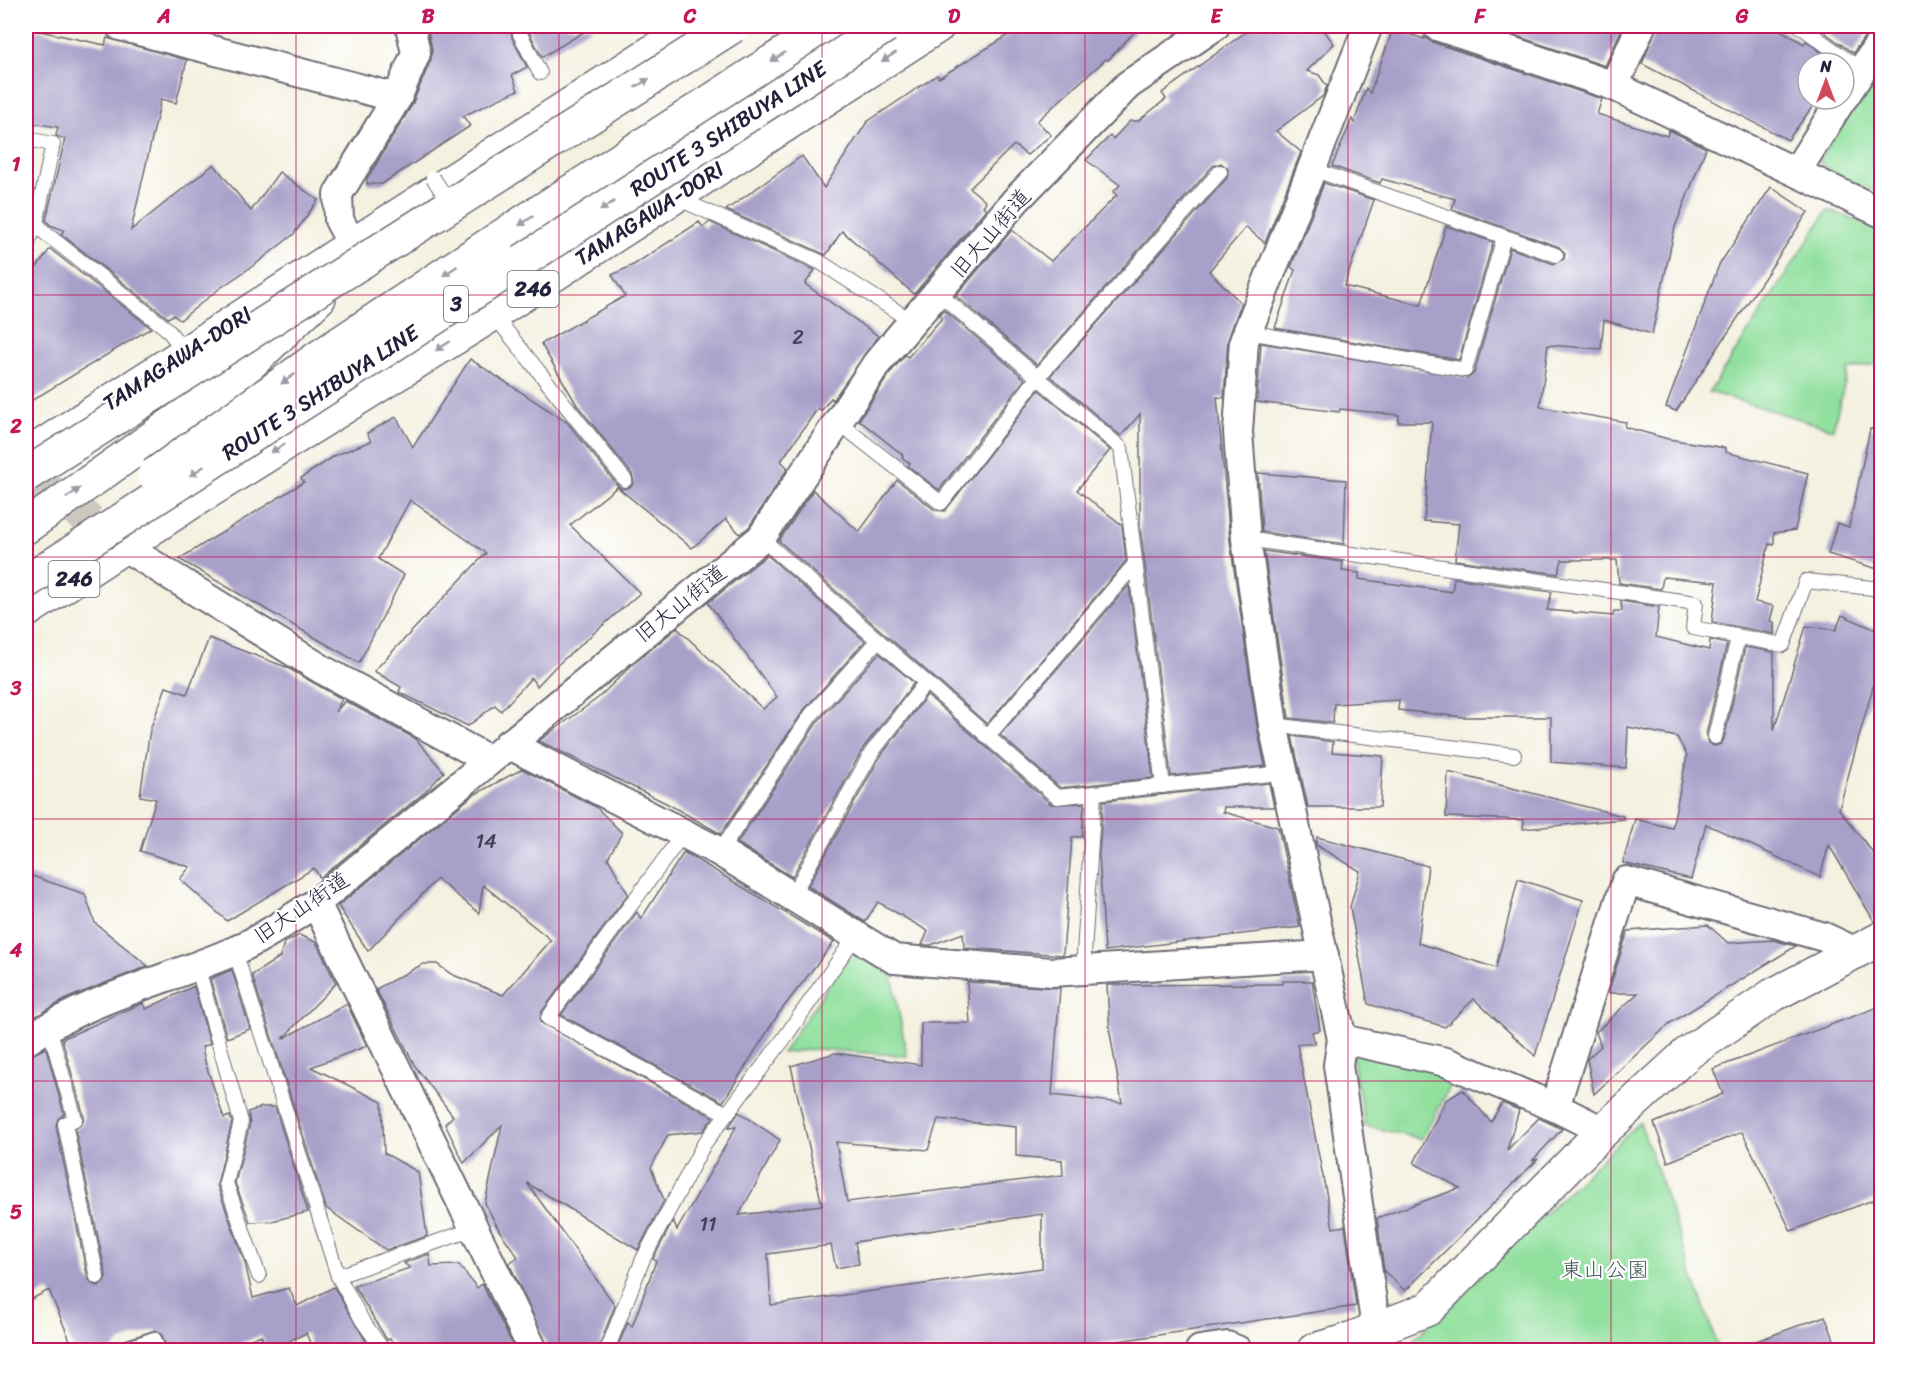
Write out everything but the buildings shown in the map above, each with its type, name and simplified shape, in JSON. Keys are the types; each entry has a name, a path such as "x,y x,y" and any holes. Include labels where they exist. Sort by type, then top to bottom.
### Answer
{"main road":[{"name":"TAMAGAWA-DORI","path":"26,456 692,26"},
{"path":"26,474 733,26"},
{"path":"26,568 319,357 827,26"},
{"name":"ROUTE 3 SHIBUYA LINE","path":"26,582 886,26"},
{"name":"TAMAGAWA-DORI","path":"26,611 123,546 494,315 938,26"},
{"path":"26,527 230,383 415,206"},
{"path":"1314,1350 1428,1310 1603,1131 1688,1053 1773,995 1868,944"}],"street":[{"path":"120,26 398,98"},
{"path":"353,246 339,220 338,194 398,98 416,52 410,26"},
{"name":"旧大山街道","path":"37,1034 92,1006 235,951 316,903 761,538 877,363 1016,200 1128,85 1215,26"},
{"path":"1368,26 1244,340 1238,432 1246,539 1273,724 1342,1039 1338,1065 1376,1329"},
{"path":"1437,26 1614,86 1881,213"},
{"path":"1614,86 1641,26"},
{"path":"1856,78 1881,40"},
{"path":"1796,172 1835,111"},
{"path":"123,546 323,670 720,852 894,959 1052,972 1324,955"},
{"path":"1555,1107 1626,880 1824,937 1868,944"},
{"path":"316,903 533,1350"},
{"path":"1342,1039 1446,1062 1555,1107 1603,1131"},
{"path":"1200,1350 1227,1346 1237,1350"}],"lane":[{"path":"519,26 520,34 540,73"},
{"path":"1800,26 1861,70"},
{"path":"26,139 53,144 36,223 26,249"},
{"path":"1312,169 1556,255"},
{"path":"838,422 940,503 1038,377 1220,172"},
{"path":"433,178 451,205"},
{"path":"674,197 820,262 913,322"},
{"path":"36,223 45,233 167,329 185,352"},
{"path":"1248,332 1466,370 1504,237"},
{"path":"938,293 1121,448 1163,786"},
{"path":"494,315 625,480"},
{"path":"761,538 1057,797 1282,773"},
{"path":"1246,539 1696,603 1693,628 1784,645 1806,581 1881,589"},
{"path":"988,736 1135,564"},
{"path":"1715,737 1738,637"},
{"path":"720,852 811,715 878,640"},
{"path":"792,896 872,752 926,682"},
{"path":"1273,724 1514,755"},
{"path":"1083,970 1094,793"},
{"path":"683,834 548,1018 727,1114"},
{"path":"607,1350 643,1259 704,1144 783,1040 855,937"},
{"path":"235,951 338,1276 362,1320 384,1350"},
{"path":"197,965 241,1122 226,1183 259,1276"},
{"path":"37,1034 75,1119 64,1124 97,1277"},
{"path":"338,1276 474,1229"},
{"path":"122,1350 154,1339 158,1350"}],"green space":[{"path":"1881,56 1881,192 1845,182 1819,161 1849,111 1856,111 1856,98"},
{"path":"1828,210 1882,229 1881,363 1848,370 1833,429 1709,392"},
{"path":"855,947 890,964 907,1056 816,1049 782,1053"},
{"path":"1351,1050 1449,1071 1449,1089 1422,1139 1365,1126"},
{"name":"東山公園","path":"1640,1122 1719,1350 1406,1350 1405,1348"}],"tunnel":[{"path":"26,472 123,546"}]}
